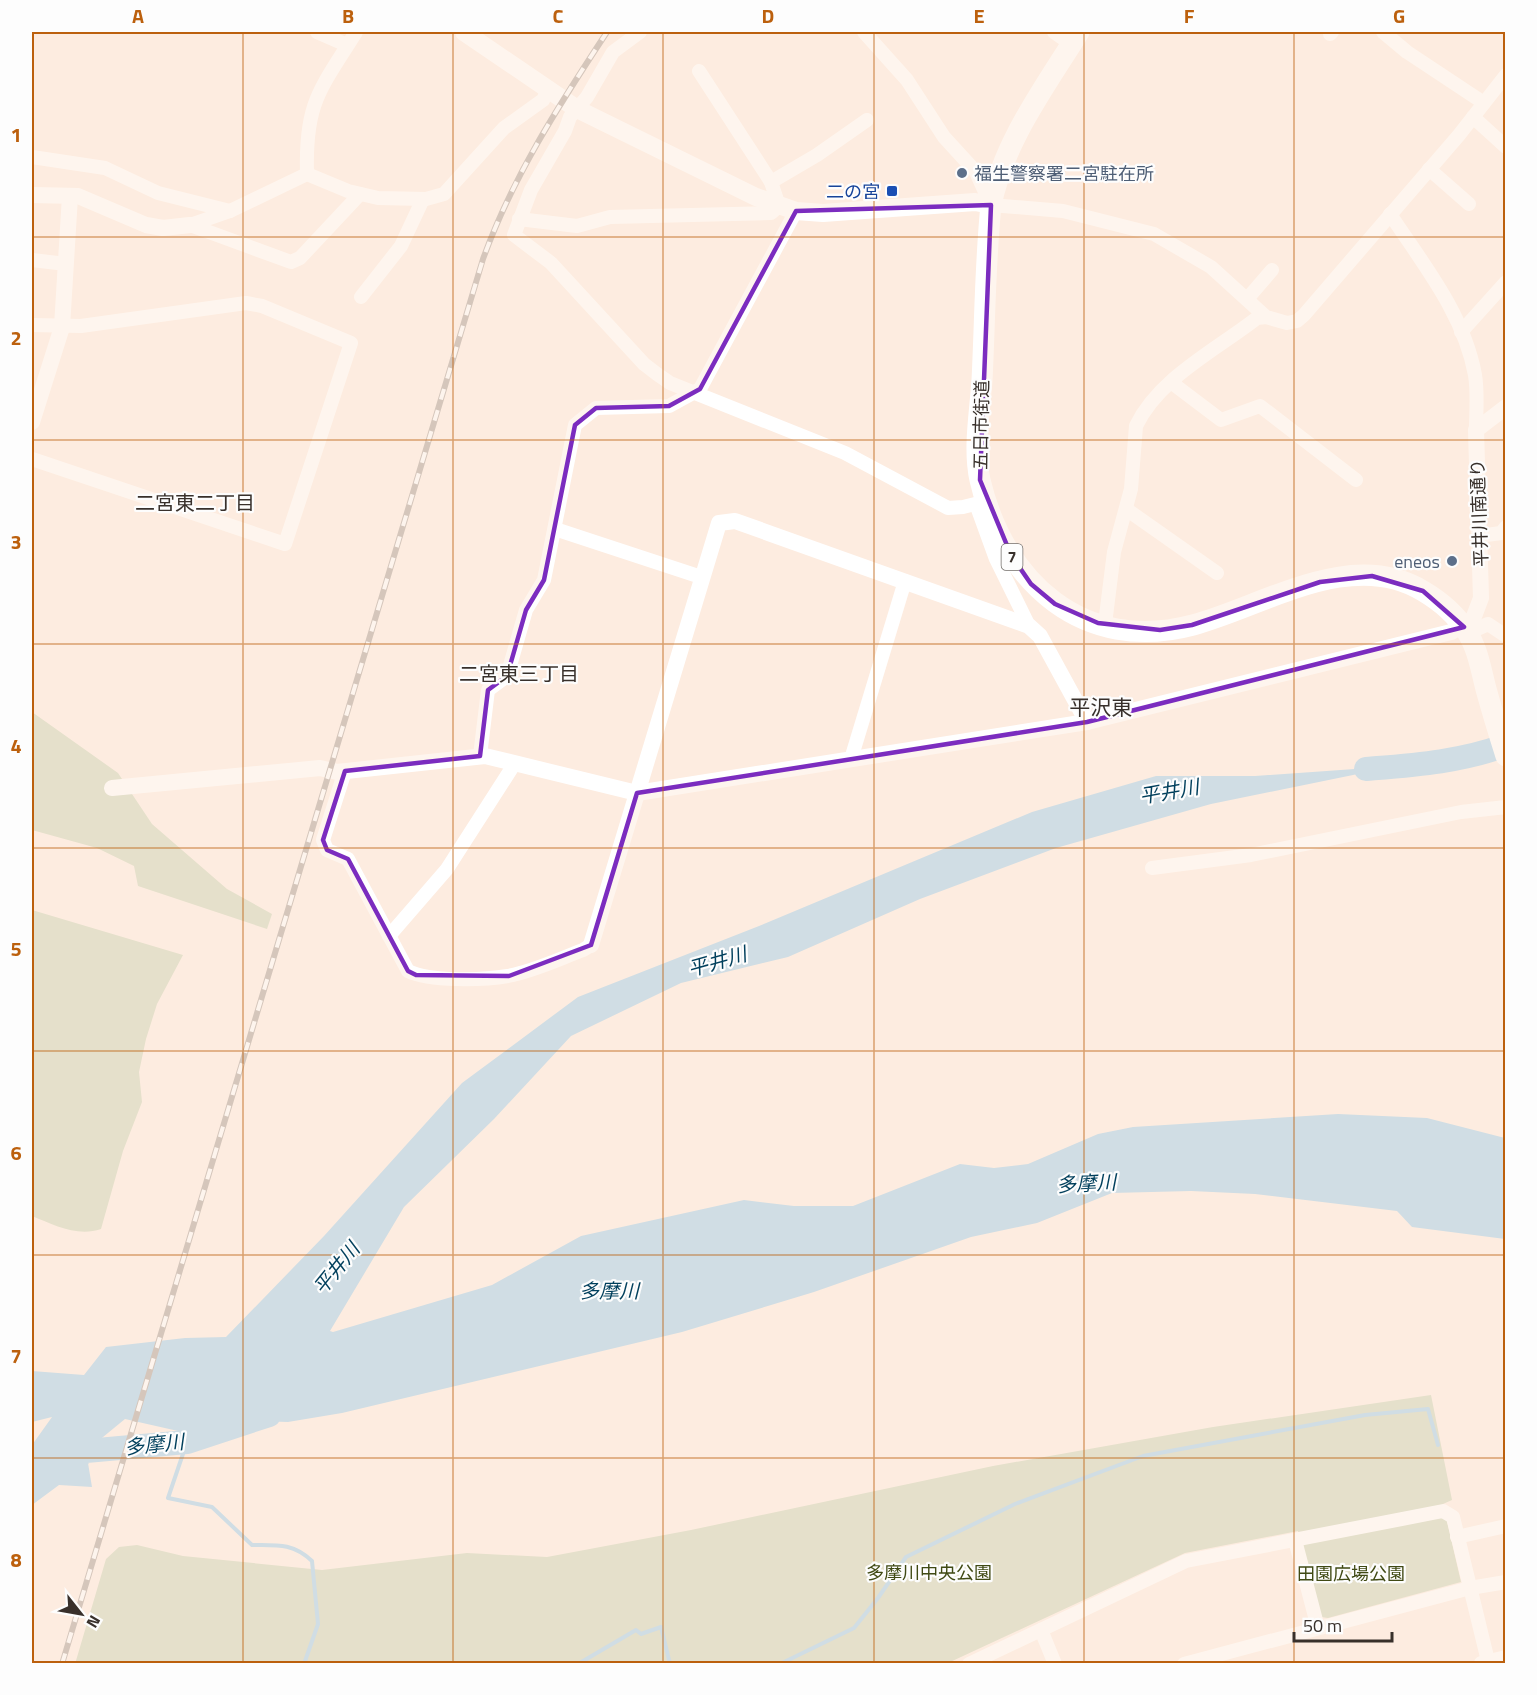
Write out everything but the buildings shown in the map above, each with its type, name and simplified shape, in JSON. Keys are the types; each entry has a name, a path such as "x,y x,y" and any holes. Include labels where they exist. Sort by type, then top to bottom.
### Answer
{"main road":[{"path":"464,32 577,110 756,198 788,208 850,213 975,202 991,205"},
{"name":"五日市街道","path":"1068,36 1009,148 995,185 991,205 978,459 981,502 1011,555 1032,584 1068,611 1105,624 1149,631 1181,627 1320,582 1372,576 1392,579 1423,591 1466,630"},
{"path":"1466,630 1506,756"}],"street":[{"path":"318,32 347,45"},
{"path":"307,174 306,138 313,104 321,85 356,32"},
{"path":"640,32 613,52 577,110 570,117 565,131 547,159 514,235 551,263 644,364 670,383 697,391 845,453 948,508 981,502 996,559 1029,626 1040,636 1087,722"},
{"path":"864,32 907,80 944,137 976,172 991,205 1063,211 1154,234 1211,267 1266,316 1287,323 1298,321 1484,104 1506,75"},
{"path":"1383,32 1407,52 1484,104"},
{"path":"699,71 788,208"},
{"path":"32,195 78,196 146,225 164,228 190,225 230,211 307,174 360,194 378,198 423,199 444,194 451,189 504,128 543,100 548,90"},
{"path":"1473,117 1506,147"},
{"path":"771,182 818,155 867,120"},
{"path":"32,157 105,168 158,193 230,211"},
{"path":"1429,169 1469,204"},
{"path":"190,225 291,261 300,258 360,194"},
{"path":"32,422 62,327 70,196"},
{"path":"361,297 401,246 423,199"},
{"path":"519,219 577,226 610,217 771,213 788,208"},
{"path":"480,756 489,690 507,676 525,610 544,580 578,422 596,408 669,406 697,391 708,376 788,208"},
{"path":"1390,214 1440,289 1461,332 1475,376 1476,430"},
{"path":"32,260 66,264"},
{"path":"1247,299 1272,270"},
{"path":"1461,332 1506,282"},
{"path":"32,326 62,327 246,303 262,306 351,343 285,544 32,459"},
{"path":"1105,624 1114,552 1126,509 1136,426 1148,406 1173,380 1257,318 1266,316"},
{"path":"1173,380 1176,386 1221,420 1260,406 1356,480"},
{"path":"1476,430 1506,407"},
{"name":"平井川南通り","path":"1466,630 1482,598 1476,430"},
{"path":"1126,509 1217,573"},
{"path":"345,771 323,840 327,850 348,859 408,971 416,975 451,979 508,976 583,950 591,945 715,529 719,523 726,520 735,521 1029,626"},
{"path":"1479,536 1501,533 1506,527"},
{"path":"555,529 701,577"},
{"path":"851,759 905,581"},
{"path":"111,788 320,768 345,771 480,756 637,793 1087,722 1488,624 1506,636"},
{"path":"389,936 447,869 515,763"},
{"path":"1152,868 1251,855 1461,812 1506,807"},
{"path":"969,1664 1186,1561 1443,1511 1453,1517 1484,1662 1506,1657"},
{"path":"1457,1537 1506,1526"},
{"path":"1295,1540 1318,1628"},
{"path":"1184,1664 1470,1588 1506,1582"},
{"path":"1041,1630 1055,1664"}],"highlighted area":[{"path":"991,205 980,480 1011,555 1031,584 1055,604 1098,623 1160,630 1192,625 1320,582 1372,576 1423,591 1464,627 1087,722 637,793 591,945 509,976 416,975 408,971 348,859 327,850 323,840 345,771 480,756 488,690 507,676 526,610 544,580 575,425 596,408 669,406 700,389 796,211"}],"green space":[{"path":"32,712 118,773 152,824 227,889 272,914 267,929 138,886 134,866 97,848 32,830"},
{"path":"32,910 183,955 157,1004 139,1072 142,1102 123,1151 101,1229 92,1231 66,1229 32,1216"},
{"name":"多摩川中央公園","path":"1431,1395 1452,1500 1443,1504 1461,1582 1328,1618 1321,1617 1298,1531 1185,1553 948,1663 75,1664 106,1559 119,1547 137,1545 183,1556 322,1570 467,1553 547,1557 691,1530 993,1466 1213,1427"}],"water":[{"name":"多摩川","path":"1397,766 1211,804 1056,848 920,899 788,957 681,983 571,1036 494,1119 404,1207 330,1331 492,1285 581,1236 744,1200 794,1206 853,1206 960,1164 994,1168 1028,1164 1098,1134 1133,1127 1338,1114 1427,1118 1505,1138 1505,1239 1412,1227 1397,1211 1255,1194 1191,1191 1112,1193 1037,1223 971,1237 814,1292 682,1332 342,1413 288,1422 254,1421 224,1430 178,1431 125,1419 86,1451 92,1487 59,1485 32,1505 32,1445 52,1417 32,1422 32,1371 84,1375 106,1347 185,1338 226,1337 324,1236 462,1083 578,997 759,926 1032,812 1156,776 1255,776"}],"waterway":[{"name":"平井川","path":"1366,769 1454,759 1506,745"},
{"path":"780,1664 854,1628 906,1557 1015,1504 1143,1456 1365,1415 1428,1409 1438,1445"},
{"name":"多摩川","path":"32,1484 86,1451 187,1442 269,1415"},
{"path":"187,1442 168,1498 212,1507 252,1545 277,1545 291,1548 312,1561 318,1624 304,1664"},
{"path":"578,1664 636,1630 641,1634 661,1627 670,1664"}],"railway":[{"path":"62,1664 483,259 508,199 538,142 607,32"}],"place":[{"name":"福生警察署二宮駐在所","path":"962,173"},
{"name":"二の宮","path":"892,191"},
{"name":"eneos","path":"1452,561"}],"district":[{"name":"二宮東二丁目","path":"195,502"},
{"name":"二宮東三丁目","path":"519,673"},
{"name":"平沢東","path":"1101,707"}],"park label":[{"name":"田園広場公園","path":"1351,1573"}]}
